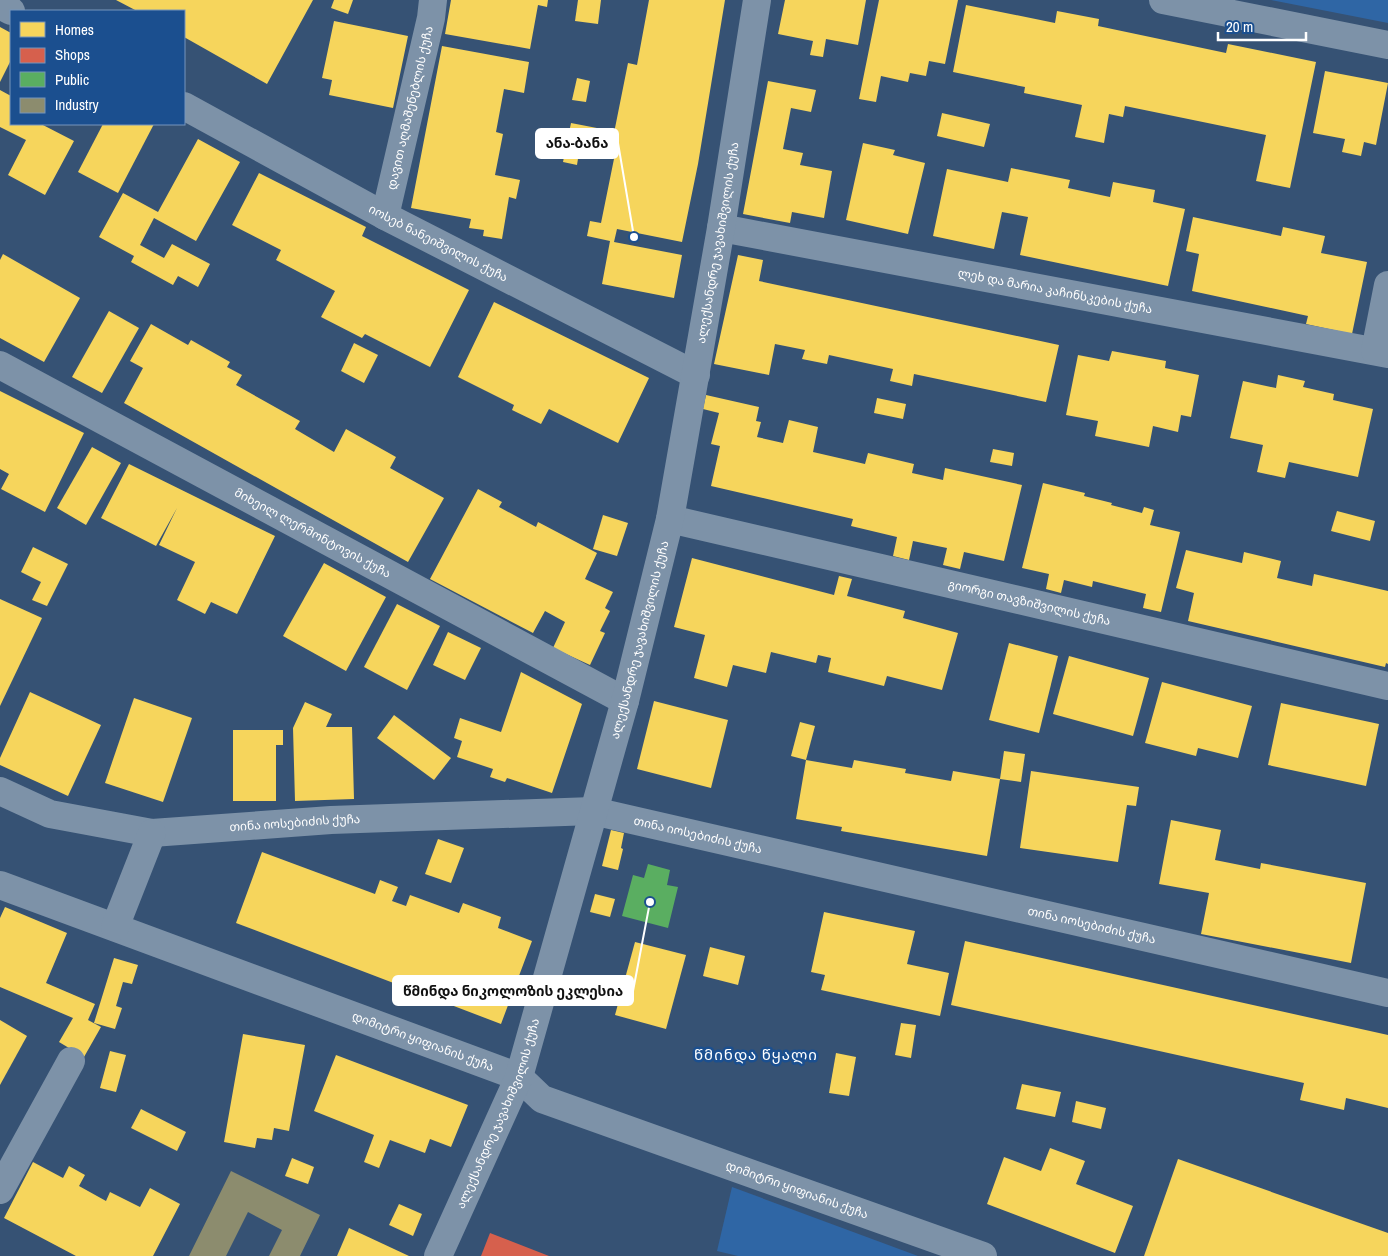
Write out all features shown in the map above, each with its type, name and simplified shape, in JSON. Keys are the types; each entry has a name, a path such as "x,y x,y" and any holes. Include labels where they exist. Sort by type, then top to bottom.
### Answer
{"street":[{"name":"დავით აღმაშენებლის ქუჩა","path":"384,216 433,0"},
{"name":"ალექსანდრე ჯავახიშვილის ქუჩა","path":"438,1256 519,1077 593,811 626,702 670,519 721,228 757,0"},
{"path":"1163,0 1388,45"},
{"name":"იოსებ ნანეიშვილის ქუჩა","path":"185,107 384,216 696,375"},
{"name":"ლეხ და მარია კაჩინსკების ქუჩა","path":"721,228 1382,352"},
{"path":"1382,352 1388,285"},
{"name":"მიხეილ ლერმონტოვის ქუჩა","path":"0,365 626,702"},
{"name":"გიორგი თავზიშვილის ქუჩა","path":"670,519 1388,686"},
{"name":"თინა იოსებიძის ქუჩა","path":"0,791 50,814 152,832 331,820 593,811 1388,994"},
{"path":"115,928 152,832"},
{"name":"დიმიტრი ყიფიანის ქუჩა","path":"0,885 519,1077 542,1099 983,1256"},
{"path":"0,1190 71,1061"}],"shaded area":[{"path":"1271,0 1388,0 1388,23"},
{"path":"732,1187 918,1256 738,1256 717,1251"}],"building: Homes":[{"path":"116,0 313,0 267,84 185,38 185,10 135,10"},
{"path":"334,0 353,0 348,14 331,8"},
{"path":"451,0 548,0 547,7 538,5 530,49 445,34"},
{"path":"578,0 601,0 598,24 575,21"},
{"path":"649,0 725,0 698,164 682,242 617,229 614,242 682,255 674,298 602,284 610,241 587,236 590,221 601,223 616,149 611,148 628,63 637,65"},
{"path":"785,0 866,0 858,45 826,39 823,57 810,55 813,41 778,34"},
{"path":"879,0 958,0 945,64 929,61 926,76 910,73 908,82 881,76 876,102 859,99"},
{"path":"966,5 1055,23 1057,11 1099,19 1098,26 1226,53 1228,44 1316,62 1290,188 1256,181 1266,135 1125,106 1123,117 1109,114 1104,143 1075,137 1082,105 1024,93 1025,87 953,72"},
{"path":"334,21 408,36 393,108 329,95 332,80 322,78"},
{"path":"0,27 10,32 10,62 0,82"},
{"path":"442,46 529,62 524,93 504,89 496,132 503,134 495,175 520,180 516,199 509,197 502,239 483,236 484,230 469,228 471,219 411,208"},
{"path":"1325,71 1388,83 1376,145 1364,142 1361,156 1342,152 1345,139 1313,133"},
{"path":"577,78 590,81 586,102 572,100"},
{"path":"768,81 816,90 811,112 791,108 783,149 803,153 800,165 832,171 824,218 792,212 790,223 743,214"},
{"path":"0,90 10,95 10,125 43,125 74,141 45,195 8,175 26,140 0,127"},
{"path":"942,113 990,124 984,147 937,136"},
{"path":"571,123 602,129 598,149 580,146 577,165 563,162"},
{"path":"102,125 153,125 118,193 78,172"},
{"path":"198,139 240,162 196,241 154,218 140,245 164,258 172,244 210,264 198,287 178,276 173,285 131,262 134,256 99,237 123,193 158,212"},
{"path":"863,143 895,150 893,155 925,163 908,234 846,220"},
{"path":"1011,168 1070,180 1068,188 1110,197 1113,182 1155,190 1153,202 1185,209 1168,286 1020,255 1028,217 1002,212 994,249 933,236 947,169 1008,182"},
{"path":"259,173 366,227 362,236 469,290 430,367 365,334 362,338 321,317 335,291 276,260 281,250 232,225"},
{"path":"1193,217 1281,236 1283,227 1325,236 1321,253 1367,262 1352,334 1306,324 1308,316 1192,291 1199,254 1186,251"},
{"path":"3,254 80,298 44,362 0,338 0,260"},
{"path":"738,255 763,260 759,281 1059,345 1046,402 914,374 912,386 890,381 893,369 829,355 827,364 802,359 805,350 775,344 769,375 714,364"},
{"path":"494,302 649,378 618,443 549,409 541,424 512,410 514,405 458,377"},
{"path":"109,311 139,328 102,393 72,377"},
{"path":"151,324 188,345 191,340 230,362 227,367 242,375 236,385 300,421 295,429 334,452 346,429 396,457 390,468 444,498 408,562 124,403 143,368 130,361"},
{"path":"354,343 378,355 364,383 341,371"},
{"path":"1112,351 1166,361 1165,368 1199,375 1191,417 1181,415 1178,432 1153,426 1149,447 1095,436 1098,421 1066,415 1078,355 1109,361"},
{"path":"1278,375 1305,381 1303,387 1334,394 1333,400 1373,409 1358,477 1289,462 1285,478 1257,472 1263,445 1230,438 1243,381 1276,388"},
{"path":"0,391 84,433 45,512 1,489 9,474 0,469"},
{"path":"706,395 759,407 756,421 761,422 757,437 783,443 789,420 818,427 813,452 865,464 868,453 914,464 912,473 943,480 945,468 1022,485 1004,561 964,552 960,569 943,565 947,548 913,541 909,560 893,556 897,537 851,526 853,519 711,486 720,446 711,444 719,413 703,409"},
{"path":"877,398 906,404 903,419 874,413"},
{"path":"92,447 121,463 86,525 57,508"},
{"path":"993,449 1014,453 1012,466 990,462"},
{"path":"129,464 275,536 237,614 211,602 205,614 177,600 195,562 159,545 177,508 156,546 101,518"},
{"path":"1043,483 1085,493 1084,496 1142,513 1144,507 1154,510 1150,525 1180,532 1161,612 1143,608 1146,594 1093,581 1092,587 1064,580 1061,593 1046,589 1049,574 1022,568"},
{"path":"478,489 502,502 499,507 536,527 538,522 597,553 585,579 613,592 605,608 610,611 600,631 605,633 590,665 553,648 565,622 545,611 533,633 430,579"},
{"path":"1337,511 1375,521 1370,541 1331,531"},
{"path":"603,515 628,523 617,556 593,549"},
{"path":"33,547 68,564 47,606 32,600 41,582 21,572"},
{"path":"1186,550 1242,563 1244,552 1281,561 1277,578 1312,586 1314,574 1388,591 1388,664 1386,663 1385,667 1188,621 1194,593 1176,588"},
{"path":"692,558 834,595 839,576 852,579 847,596 905,611 903,618 958,633 942,690 887,676 884,686 828,672 831,658 818,655 816,663 771,652 766,673 733,665 727,687 694,678 705,635 674,627"},
{"path":"324,563 386,597 346,671 283,636"},
{"path":"0,599 42,618 0,706"},
{"path":"397,604 440,626 407,690 364,667"},
{"path":"448,632 481,648 465,680 433,665"},
{"path":"1009,643 1058,656 1039,733 989,720"},
{"path":"1069,656 1149,678 1133,736 1053,714"},
{"path":"521,672 582,704 552,793 507,778 505,782 490,777 493,769 457,757 462,741 454,738 460,718 501,732"},
{"path":"1162,682 1252,706 1238,758 1198,748 1196,756 1145,743"},
{"path":"30,692 101,725 68,796 0,765 0,758"},
{"path":"134,698 192,718 163,802 105,783"},
{"path":"654,701 728,720 711,788 637,769"},
{"path":"305,702 332,714 326,727 352,727 354,799 295,801 293,728"},
{"path":"1281,703 1379,724 1366,786 1268,765"},
{"path":"394,715 451,758 434,780 377,738"},
{"path":"800,722 815,726 806,760 791,756"},
{"path":"233,730 283,730 283,745 276,745 276,801 233,801"},
{"path":"1004,751 1025,754 1021,782 1000,779"},
{"path":"806,760 852,768 854,760 906,769 905,773 951,781 953,771 1000,779 987,856 841,831 842,827 796,819"},
{"path":"1031,771 1139,787 1136,806 1127,805 1118,862 1020,848"},
{"path":"1171,820 1221,830 1215,860 1260,869 1261,863 1366,883 1351,963 1201,934 1209,893 1159,884"},
{"path":"611,830 624,833 621,848 623,849 618,870 602,866"},
{"path":"438,839 464,848 451,883 425,874"},
{"path":"262,852 375,894 380,880 398,887 392,901 406,906 410,895 459,913 463,903 501,917 498,928 532,941 501,1024 236,923"},
{"path":"595,894 615,899 610,917 590,912"},
{"path":"5,907 67,933 46,983 95,1004 88,1020 101,1027 84,1057 59,1042 73,1018 0,987 0,918"},
{"path":"824,912 915,931 907,964 949,973 940,1016 821,990 825,975 811,972"},
{"path":"965,941 1388,1035 1388,1108 1346,1098 1344,1110 1300,1100 1304,1083 951,1005"},
{"path":"635,942 686,955 666,1029 615,1015"},
{"path":"710,947 745,956 738,985 703,976"},
{"path":"114,958 138,965 132,984 123,982 116,1006 122,1008 115,1029 94,1023"},
{"path":"0,1020 27,1036 0,1085"},
{"path":"901,1023 916,1025 911,1058 895,1055"},
{"path":"243,1034 305,1045 289,1131 274,1128 272,1140 257,1138 255,1148 224,1142"},
{"path":"110,1051 126,1055 116,1092 100,1088"},
{"path":"836,1053 856,1057 849,1096 829,1093"},
{"path":"336,1055 468,1105 451,1147 430,1139 425,1153 390,1140 379,1168 364,1162 374,1135 314,1111"},
{"path":"1022,1084 1061,1092 1055,1117 1016,1109"},
{"path":"1076,1101 1106,1108 1101,1129 1072,1122"},
{"path":"141,1109 186,1132 177,1151 131,1128"},
{"path":"1050,1148 1085,1161 1076,1184 1133,1206 1115,1253 987,1204 1004,1157 1041,1171"},
{"path":"292,1158 314,1167 308,1184 285,1176"},
{"path":"1178,1159 1388,1233 1388,1256 1144,1256"},
{"path":"33,1162 63,1178 69,1166 85,1175 79,1186 106,1201 110,1192 140,1207 150,1188 180,1204 153,1256 76,1256 4,1218"},
{"path":"399,1204 422,1214 413,1236 389,1225"},
{"path":"349,1228 409,1256 337,1256"}],"building: Shops":[{"path":"490,1233 549,1256 481,1256"}],"building: Public":[{"path":"648,864 670,870 667,885 678,887 668,928 622,916 633,875 644,878"}],"building: Industry":[{"path":"231,1171 320,1215 300,1256 269,1256 282,1230 248,1212 226,1256 189,1256"}],"place":[{"name":"ანა-ბანა","path":"634,237"},
{"name":"წმინდა ნიკოლოზის ეკლესია","path":"650,902"}],"district":[{"name":"წმინდა წყალი","path":"756,1055"}]}
